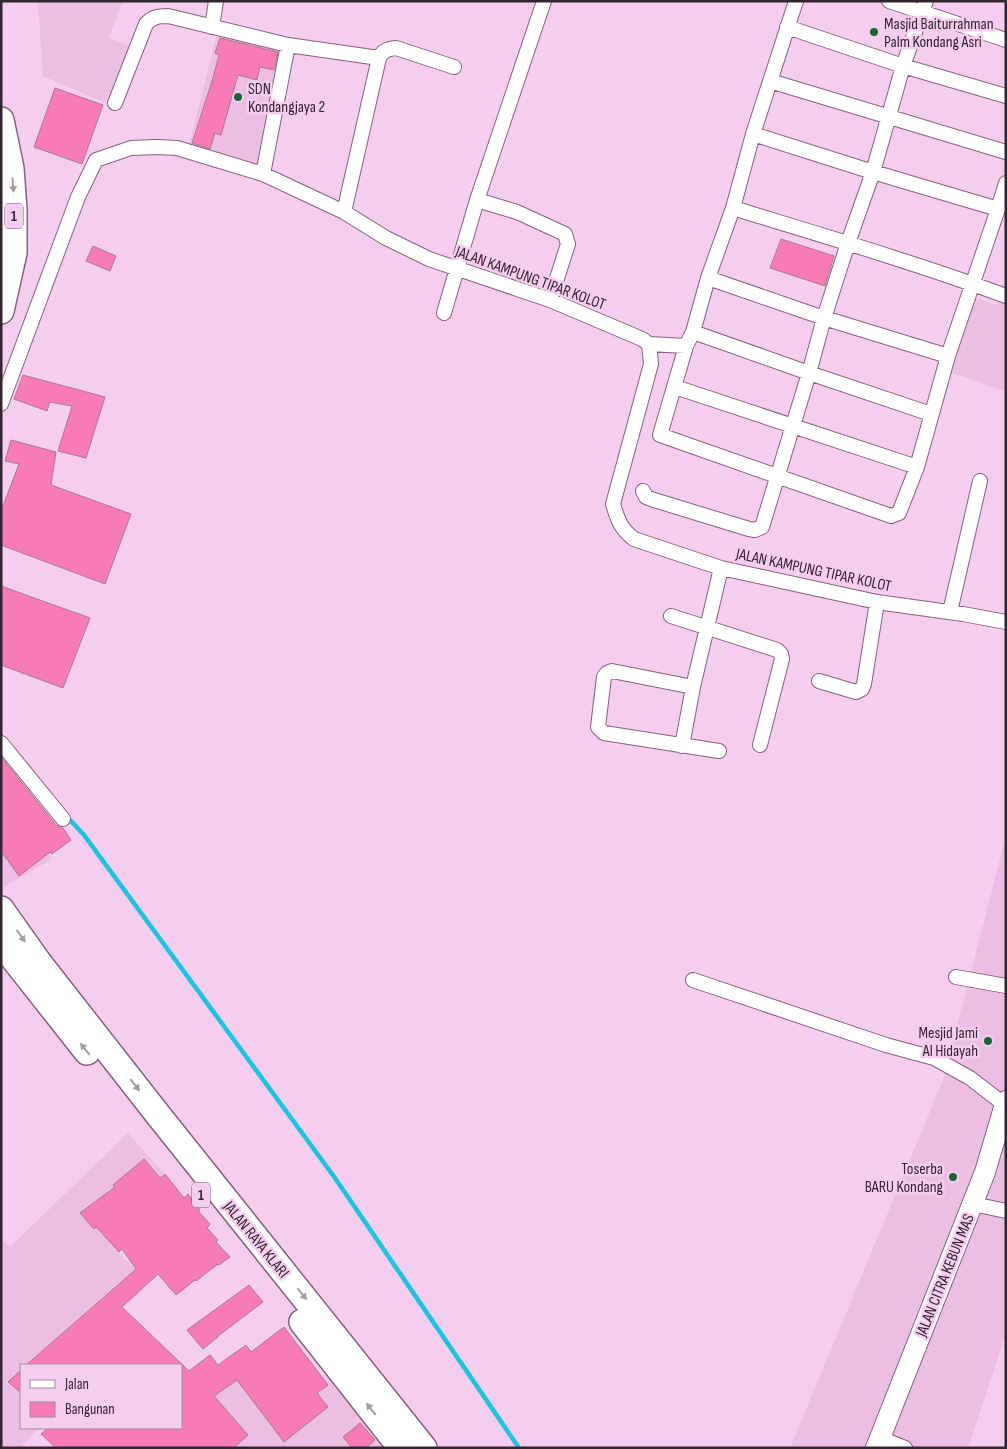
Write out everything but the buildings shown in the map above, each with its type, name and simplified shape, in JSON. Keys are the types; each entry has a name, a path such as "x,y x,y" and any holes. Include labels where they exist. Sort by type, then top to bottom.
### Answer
{"highway":[{"name":"1","path":"1,120 11,168 14,210 14,253 1,311"},
{"name":"JALAN RAYA KLARI","path":"1,909 40,964 153,1108 424,1448"},
{"name":"JALAN RAYA KLARI","path":"1,943 401,1448"}],"street":[{"path":"212,27 216,1"},
{"path":"444,313 477,200 544,1"},
{"path":"796,1 753,134 732,208 708,278 693,332 686,346 660,435 891,516 899,513 917,467 948,356 1006,183"},
{"path":"889,1 924,7 1006,40"},
{"path":"643,491 646,497 654,500 755,530 762,528 824,318 873,172 903,66 924,7"},
{"path":"115,103 146,24 151,19 159,16 168,16 288,45 379,58"},
{"path":"787,27 903,66 1006,96"},
{"path":"263,174 288,45"},
{"path":"344,212 381,54 387,49 396,48 454,67"},
{"path":"770,81 1006,152"},
{"path":"753,134 873,172 998,208"},
{"name":"JALAN KAMPUNG TIPAR KOLOT","path":"1,404 78,197 96,160 131,148 177,148 263,174 344,212 386,238 429,259 550,300 642,339 649,344 652,364 612,504 624,531 634,538 721,568 877,602 1006,622"},
{"path":"477,200 517,212 565,234 568,244 550,300"},
{"path":"732,208 848,243 972,283 1006,296"},
{"path":"708,278 824,318 948,356"},
{"path":"693,332 931,414"},
{"path":"649,344 686,346"},
{"path":"675,386 917,467"},
{"path":"950,612 980,481"},
{"path":"682,746 693,687 721,568"},
{"path":"819,681 856,692 862,689 877,602"},
{"path":"671,616 777,650 781,654 782,659 760,745"},
{"path":"693,687 612,671 607,673 604,677 598,727 604,733 719,751"},
{"path":"1,743 63,819"},
{"path":"956,977 1006,986"},
{"path":"693,980 886,1045 934,1058 970,1078 1005,1103"},
{"name":"JALAN CITRA KEBUN MAS","path":"878,1443 985,1172 1005,1103"},
{"path":"973,1204 1006,1211"},
{"path":"878,1443 905,1448"}],"shaded area":[{"path":"38,1 123,1 109,38 130,46 105,103 43,76"},
{"name":"SDN Kondangjaya 2","path":"218,31 286,46 260,169 188,149"},
{"path":"1004,285 1006,286 1006,392 951,372 974,297 997,305"},
{"path":"1,788 52,859 2,888 1,887"},
{"path":"1006,836 1006,1333 968,1448 790,1448 943,1080"},
{"path":"128,1133 164,1173 97,1230 134,1269 26,1364 20,1364 20,1370 6,1382 20,1394 20,1429 38,1429 20,1448 1,1448 1,1240 10,1247"},
{"path":"336,1377 386,1448 142,1448 169,1429 182,1429 182,1419 237,1379 273,1428"}],"waterway":[{"path":"70,820 84,835 335,1178 519,1448"}],"place":[{"name":"Masjid Baiturrahman Palm Kondang Asri","path":"874,32"},
{"name":"SDN Kondangjaya 2","path":"238,97"},
{"name":"Mesjid Jami Al Hidayah","path":"988,1041"},
{"name":"Toserba BARU Kondang","path":"953,1177"}]}
